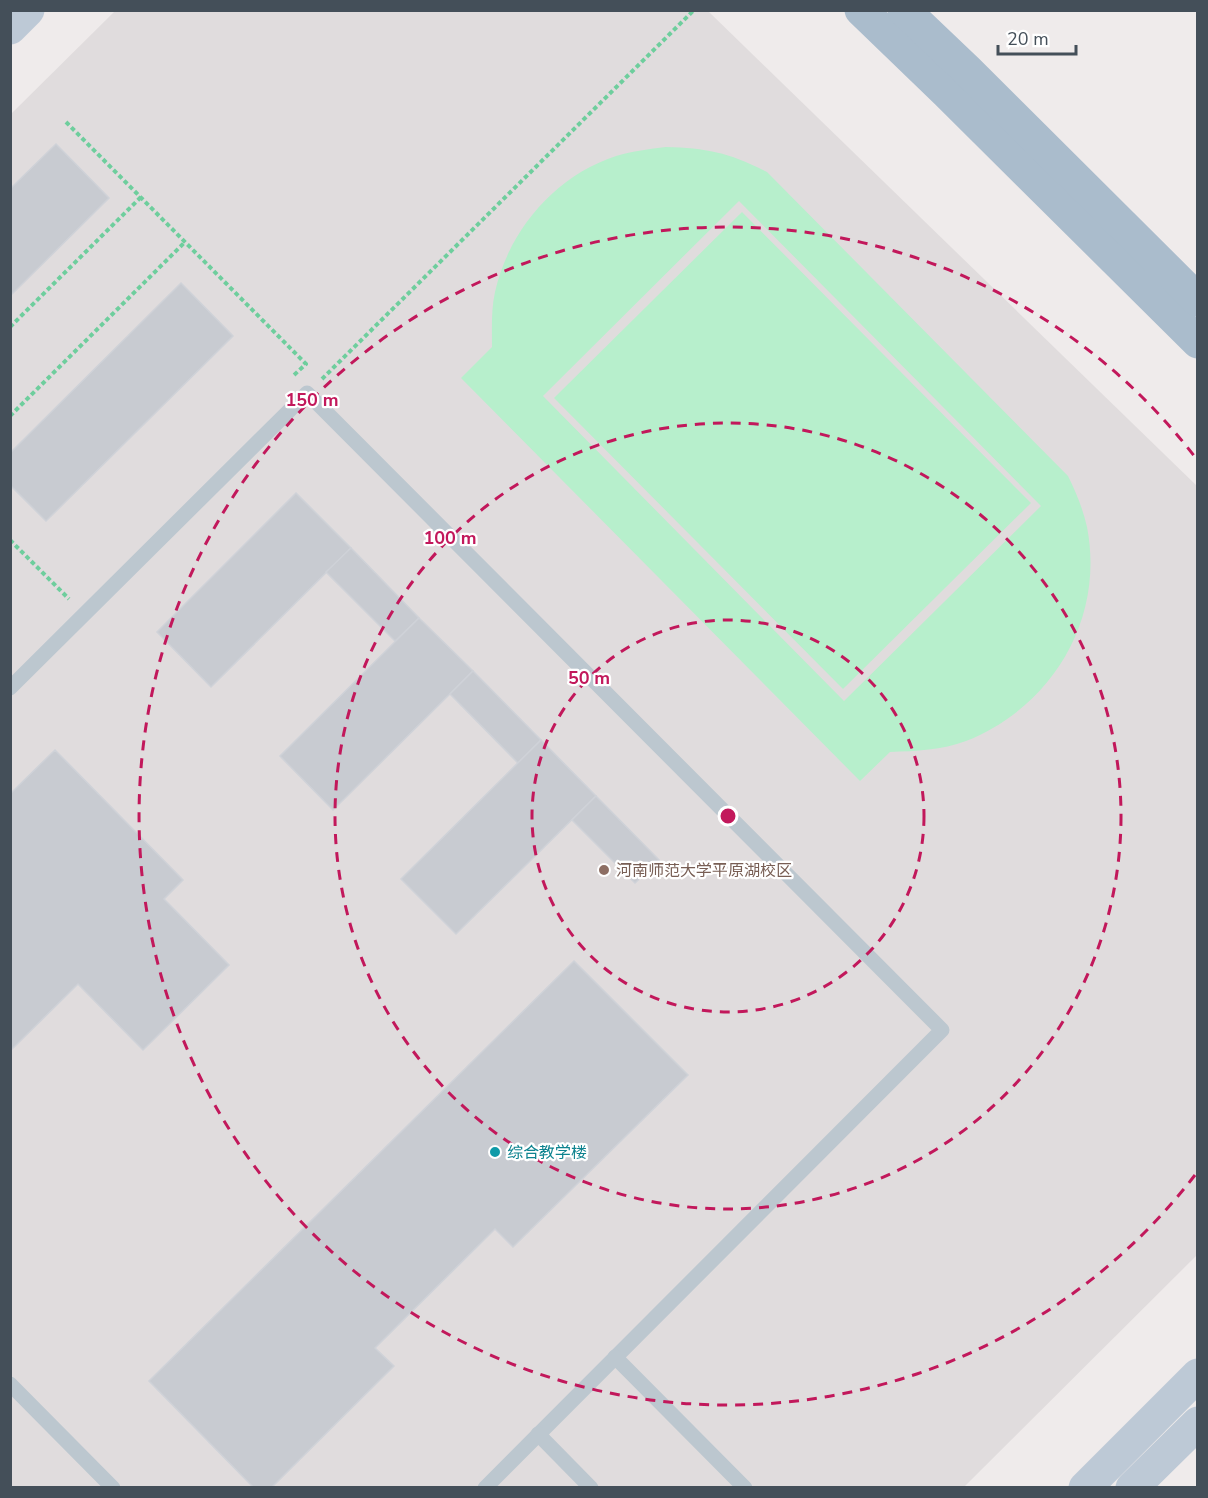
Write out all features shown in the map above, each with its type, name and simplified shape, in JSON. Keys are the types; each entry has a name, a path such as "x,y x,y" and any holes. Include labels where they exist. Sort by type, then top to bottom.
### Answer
{"main road":[{"path":"10,28 28,10"},
{"path":"861,10 1197,342"},
{"path":"904,10 1197,300"},
{"path":"1084,1488 1197,1375"},
{"path":"1132,1488 1197,1423"}],"lane":[{"path":"10,688 307,393 942,1030 484,1488"},
{"path":"615,1357 745,1488"},
{"path":"12,1389 113,1488"},
{"path":"538,1434 591,1488"}],"path":[{"path":"66,122 306,364 292,378 307,393 693,10"},
{"path":"10,327 141,197"},
{"path":"10,416 185,242"},
{"path":"10,540 69,599"}],"shaded area":[{"name":"河南师范大学平原湖校区","path":"115,11 708,11 1197,486 1197,1255 964,1487 11,1488 11,114"}],"green space":[{"path":"666,147 718,153 767,172 1068,476 1087,527 1090,561 1088,594 1079,626 1066,656 1047,683 1024,706 997,726 966,741 948,746 890,752 860,781 461,378 492,347 493,306 502,269 511,247 538,208 573,177 594,165 622,154","holes":["739,201 1041,506 844,701 543,396"]},
{"path":"742,212 1031,503 843,689 554,398"}],"building":[{"path":"56,144 109,198 10,296 10,189"},
{"path":"181,283 233,336 46,521 10,485 10,453"},
{"path":"296,493 351,548 211,687 157,632"},
{"path":"351,548 419,618 395,641 326,572"},
{"path":"419,618 473,671 333,810 280,756"},
{"path":"473,671 541,740 518,763 450,694"},
{"path":"541,740 596,796 456,934 401,879"},
{"path":"55,750 183,880 164,899 229,965 143,1050 78,984 10,1051 10,794"},
{"path":"596,796 659,860 635,883 572,820"},
{"name":"综合教学楼","path":"574,961 688,1075 513,1247 495,1229 375,1348 394,1366 271,1488 254,1488 149,1381"}],"place":[{"name":"河南师范大学平原湖校区","path":"604,870"},
{"name":"综合教学楼","path":"495,1152"}]}
